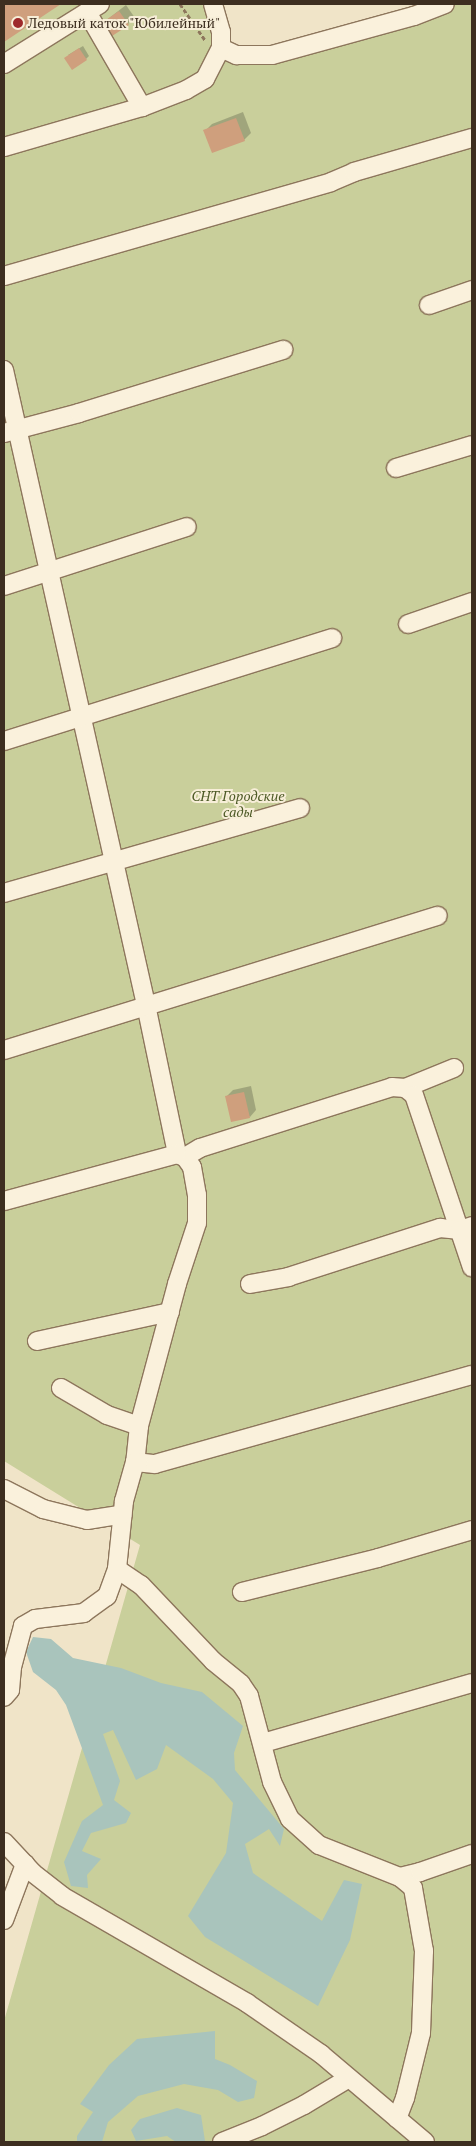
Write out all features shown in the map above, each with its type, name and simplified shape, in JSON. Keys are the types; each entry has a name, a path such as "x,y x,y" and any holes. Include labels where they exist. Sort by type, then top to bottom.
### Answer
{"street":[{"path":"202,4 219,46 236,54 272,55 414,16 445,4"},
{"path":"4,147 142,107 186,90 205,79 219,46 213,4"},
{"path":"4,64 93,8 142,107"},
{"path":"4,276 331,182 354,172 472,138"},
{"path":"429,305 472,290"},
{"path":"11,431 79,413 284,350"},
{"path":"4,370 11,431 50,571 113,861 181,1156 192,1167 197,1195 197,1223 170,1312 139,1426 135,1462 124,1501 117,1569 107,1596 84,1613 34,1619 23,1626 12,1667 10,1690 4,1697"},
{"path":"396,468 472,445"},
{"path":"4,586 187,526"},
{"path":"408,624 472,602"},
{"path":"4,742 332,638"},
{"path":"4,893 300,808"},
{"path":"4,1050 438,916"},
{"path":"4,1201 23,1198 181,1156 200,1148 392,1087 405,1088 454,1068"},
{"path":"405,1088 414,1095 466,1228 472,1267"},
{"path":"250,1284 288,1277 440,1228 466,1228"},
{"path":"37,1341 170,1312"},
{"path":"135,1462 154,1464 472,1375"},
{"path":"61,1388 107,1415 139,1426"},
{"path":"4,1489 43,1508 87,1520 123,1514"},
{"path":"242,1592 378,1558 472,1530"},
{"path":"117,1569 141,1585 214,1661 241,1684 249,1696 272,1782 290,1819 319,1845 400,1877 414,1888 424,1951 421,2033 405,2098 397,2120"},
{"path":"263,1743 472,1683"},
{"path":"4,1842 33,1873 62,1896 247,2003 321,2054 425,2142"},
{"path":"400,1877 472,1854"},
{"path":"4,1920 25,1864"},
{"path":"222,2142 296,2110 349,2078"}],"path":[{"path":"180,4 219,46"}],"green space":[{"name":"СНТ Городские сады","path":"4,4 202,4 221,32 221,48 272,55 445,4 472,4 472,2142 4,2142 4,2021 140,1545 4,1461"}],"water":[{"path":"33,1637 51,1639 73,1658 121,1668 161,1683 202,1692 243,1726 234,1753 235,1770 284,1829 280,1846 269,1829 245,1844 253,1873 322,1921 344,1880 362,1884 350,1940 318,2006 205,1937 188,1916 226,1853 233,1803 213,1779 166,1745 157,1769 136,1780 113,1730 103,1734 120,1781 114,1800 131,1813 126,1823 91,1833 82,1851 101,1859 87,1875 88,1888 71,1886 64,1862 82,1821 103,1805 66,1705 56,1690 33,1672 26,1652"},
{"path":"215,2031 215,2059 230,2065 257,2081 254,2098 238,2102 218,2090 184,2084 138,2096 108,2122 102,2142 77,2142 77,2136 93,2112 80,2104 109,2065 137,2039"},
{"path":"177,2108 201,2115 205,2141 176,2142 167,2136 136,2141 131,2130 140,2119"}],"building":[{"name":"Ледовый каток \"Юбилейный\"","path":"4,4 61,4 4,42"},
{"path":"119,11 129,25 112,36 103,22"},
{"path":"79,48 87,60 72,70 64,58"},
{"path":"236,118 245,141 212,153 203,130"},
{"path":"244,1092 250,1118 231,1122 225,1096"}],"place":[{"name":"Ледовый каток \"Юбилейный\"","path":"18,23"}]}
